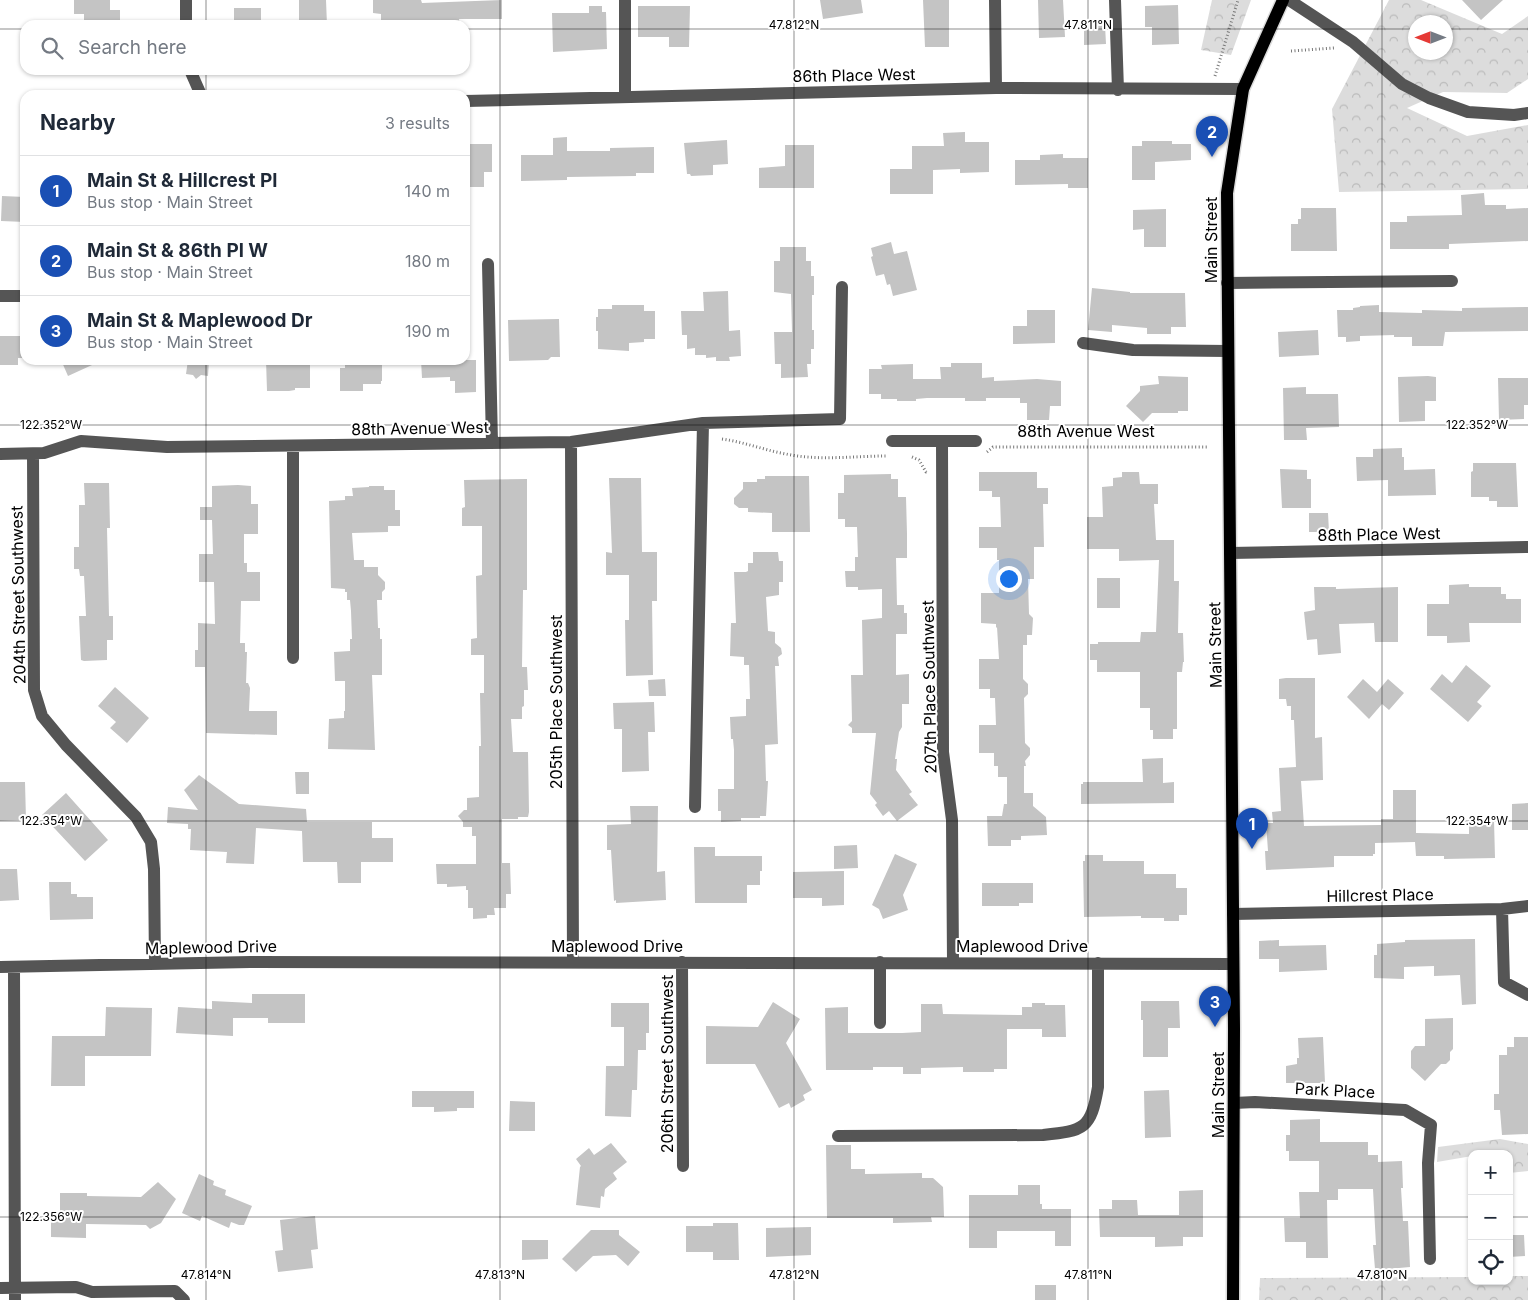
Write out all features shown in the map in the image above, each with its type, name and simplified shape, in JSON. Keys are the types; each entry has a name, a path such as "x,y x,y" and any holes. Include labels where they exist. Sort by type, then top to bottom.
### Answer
{"main road":[{"name":"Main Street","path":"1233,1300 1234,964 1227,193 1243,89 1283,0"}],"street":[{"path":"186,0 186,20"},
{"path":"995,0 996,88"},
{"path":"1115,0 1118,90"},
{"path":"1289,0 1353,42 1402,84 1429,98 1468,112 1528,113"},
{"path":"625,2 625,97"},
{"path":"192,75 199,90"},
{"name":"86th Place West","path":"470,101 996,88 1118,90 1243,89"},
{"path":"488,264 492,443"},
{"path":"1227,283 1452,281"},
{"name":"88th Avenue West","path":"0,454 44,453 81,441 167,447 571,442 703,423 840,419 842,287"},
{"path":"0,296 20,296"},
{"path":"1083,343 1133,350 1228,351"},
{"path":"695,807 703,423"},
{"path":"892,441 976,441"},
{"name":"207th Place Southwest","path":"942,441 943,752 952,820 953,962"},
{"name":"205th Place Southwest","path":"571,442 573,962"},
{"path":"293,446 293,658"},
{"name":"204th Street Southwest","path":"33,454 34,690 42,716 66,745 136,817 151,842 154,868 155,964"},
{"name":"88th Place West","path":"1230,553 1528,548"},
{"name":"Hillcrest Place","path":"1233,914 1528,906"},
{"path":"1502,908 1504,982 1528,996"},
{"name":"Maplewood Drive","path":"0,968 250,962 1234,964"},
{"name":"206th Street Southwest","path":"682,962 684,1166"},
{"path":"880,962 880,1023"},
{"path":"838,1136 1043,1135 1069,1132 1087,1123 1095,1106 1098,1087 1098,963"},
{"path":"14,967 15,1294"},
{"name":"Park Place","path":"1234,1103 1255,1102 1405,1110 1431,1124 1428,1163 1430,1259"},
{"path":"0,1288 15,1294 76,1286 92,1292 175,1291 184,1300"}],"path":[{"path":"1215,76 1238,0"},
{"path":"1230,26 1237,29"},
{"path":"1291,51 1333,48 1353,42"},
{"path":"714,438 738,441 786,454 809,457 889,456"},
{"name":"88th Avenue West","path":"980,454 986,453 993,447 1207,447"},
{"path":"909,455 919,460 926,472 929,472"}],"green space":[{"path":"1212,0 1251,0 1231,55 1201,50"},
{"path":"1389,0 1421,0 1502,34 1528,16 1528,79 1507,93 1443,92 1407,108 1467,136 1528,125 1528,189 1339,192 1332,109"},
{"path":"1500,1139 1528,1144 1528,1171 1513,1173 1513,1150 1468,1150 1468,1157 1437,1162 1438,1147"},
{"path":"1513,1276 1528,1276 1528,1300 1259,1300 1260,1278 1468,1277 1468,1285 1513,1285"}],"building":[{"path":"74,0 110,0 110,10 120,10 120,20 84,20 84,14 74,14"},
{"path":"299,0 326,0 327,20 299,20"},
{"path":"373,0 421,0 422,3 502,0 502,19 381,20 381,14 373,13"},
{"path":"820,0 861,0 863,13 823,19"},
{"path":"923,0 949,0 949,47 925,47"},
{"path":"1038,0 1063,0 1065,37 1039,38"},
{"path":"1462,0 1503,0 1481,20"},
{"path":"1178,5 1179,44 1152,45 1152,27 1145,27 1145,6"},
{"path":"589,6 602,6 602,12 606,12 607,49 553,52 552,13 589,13"},
{"path":"638,6 690,6 689,47 669,47 669,37 638,37"},
{"path":"234,8 261,8 261,20 234,20"},
{"path":"1105,25 1106,44 1084,45 1084,26"},
{"path":"965,132 965,142 989,142 989,172 960,173 960,169 933,170 933,194 890,194 890,169 912,169 912,146 944,146 943,133"},
{"path":"567,137 567,151 610,151 610,148 654,147 654,173 636,173 636,176 567,177 567,180 521,181 521,155 553,155 553,138"},
{"path":"727,140 728,164 713,165 713,175 691,176 687,174 684,143"},
{"path":"1142,141 1172,141 1172,144 1191,144 1191,160 1155,162 1155,180 1132,180 1132,146 1142,146"},
{"path":"470,144 492,144 492,172 484,172 484,187 470,187"},
{"path":"785,145 814,145 814,188 759,188 759,168 785,166"},
{"path":"1063,154 1063,158 1088,158 1088,188 1068,188 1068,184 1015,185 1015,160 1040,160 1040,155"},
{"path":"1484,193 1485,205 1506,205 1506,209 1528,208 1528,241 1449,244 1449,249 1390,249 1390,222 1407,222 1407,216 1462,215 1461,195"},
{"path":"2,196 20,197 20,222 1,221"},
{"path":"1301,208 1336,208 1337,251 1291,251 1291,224 1298,224 1298,219 1301,219"},
{"path":"1166,209 1166,247 1144,247 1144,229 1133,230 1133,210"},
{"path":"891,242 894,254 907,251 917,290 893,296 890,284 887,285 884,274 876,276 871,257 873,256 871,248"},
{"path":"780,247 806,247 806,261 811,261 811,276 814,276 812,330 814,330 814,349 811,349 811,364 807,364 808,377 781,378 781,364 775,364 774,332 792,332 791,294 774,292 774,261 780,261"},
{"path":"1092,288 1130,293 1185,293 1186,327 1171,327 1171,334 1147,334 1147,328 1112,325 1112,332 1088,330"},
{"path":"728,291 729,331 740,330 741,356 729,357 730,361 716,361 716,357 706,358 706,355 695,355 695,348 687,349 687,335 682,335 681,311 704,311 703,292"},
{"path":"612,305 644,305 644,311 655,311 655,339 644,339 644,342 629,343 629,351 598,349 596,317 598,317 598,309 612,309"},
{"path":"1379,305 1379,312 1422,313 1422,310 1462,311 1462,308 1528,307 1528,331 1445,332 1443,346 1412,346 1412,337 1394,337 1394,335 1360,336 1360,341 1346,342 1346,337 1338,337 1337,310 1353,310 1353,308 1360,306"},
{"path":"1027,310 1055,310 1055,343 1013,344 1013,326 1027,326"},
{"path":"559,319 560,357 551,357 548,360 509,361 508,320"},
{"path":"1318,330 1319,355 1279,357 1278,332"},
{"path":"0,336 20,336 20,358 18,358 18,365 0,365"},
{"path":"470,360 476,360 476,392 455,393 455,381 450,381 450,377 422,378 421,365 470,365"},
{"path":"951,363 982,363 982,378 994,377 994,381 1037,379 1061,381 1061,406 1050,406 1049,420 1027,420 1027,403 1020,403 1020,398 986,398 986,401 965,401 965,398 927,398 916,399 916,401 897,401 897,399 881,399 881,394 869,394 869,369 882,369 881,365 913,364 913,379 941,379 940,367 951,367"},
{"path":"63,365 92,365 68,376"},
{"path":"187,365 209,365 208,376 201,375 196,379 193,375 186,374"},
{"path":"266,365 310,365 310,388 295,388 295,390 289,391 267,391"},
{"path":"345,365 382,365 381,384 363,384 363,391 340,391 340,368 345,368"},
{"path":"1158,376 1188,377 1188,411 1152,413 1143,422 1126,406 1140,391 1140,386 1159,384"},
{"path":"1398,377 1436,377 1436,401 1425,401 1425,421 1399,422"},
{"path":"1498,378 1528,378 1528,405 1524,405 1524,419 1499,420"},
{"path":"1306,387 1306,394 1338,394 1339,427 1306,428 1307,440 1284,440 1283,388"},
{"path":"1402,448 1404,470 1435,469 1436,495 1388,496 1388,480 1357,481 1356,457 1373,457 1373,449"},
{"path":"1473,463 1516,463 1518,507 1497,507 1497,501 1489,501 1489,497 1471,497"},
{"path":"1280,469 1307,470 1307,479 1311,479 1311,508 1282,508"},
{"path":"979,472 1037,472 1037,488 1048,488 1048,504 1043,504 1044,547 1034,547 1034,579 1028,579 1029,614 1033,618 1032,635 1027,635 1027,645 1023,645 1023,679 1028,684 1028,694 1024,698 1025,743 1030,748 1030,755 1025,761 1026,766 1024,766 1024,793 1033,793 1033,806 1046,817 1047,835 1021,836 1021,840 1011,840 1011,846 988,846 987,816 1002,816 1004,804 1007,804 1007,777 998,777 998,766 994,766 994,753 979,753 979,725 996,725 995,698 990,698 990,689 979,689 979,659 999,659 996,624 981,623 981,593 999,593 999,560 997,560 997,548 979,548 979,527 1001,527 1000,497 992,497 992,491 979,491"},
{"path":"1122,472 1139,472 1140,484 1158,484 1158,504 1154,504 1156,540 1174,540 1174,581 1179,581 1178,633 1183,633 1184,662 1182,672 1177,672 1177,729 1173,729 1173,739 1153,739 1153,730 1150,730 1150,708 1140,708 1140,672 1097,672 1097,660 1090,660 1090,644 1098,644 1098,642 1140,642 1141,632 1156,632 1159,560 1119,561 1119,549 1087,549 1087,517 1103,517 1102,487 1113,486 1113,478 1122,477"},
{"path":"891,474 891,479 898,479 898,497 906,497 907,534 907,558 896,558 897,605 904,605 904,613 907,613 907,634 896,634 896,675 909,674 909,704 902,704 902,727 899,732 895,759 897,759 896,770 912,792 909,794 918,805 897,821 889,811 883,816 870,794 876,733 852,733 852,728 848,725 852,721 851,675 863,675 862,620 882,618 882,589 858,590 858,587 846,587 845,571 855,571 855,557 858,557 857,527 845,527 845,519 838,519 838,493 844,493 844,475"},
{"path":"765,476 809,476 810,532 772,532 772,513 748,512 748,508 739,508 734,504 734,498 743,489 743,482 757,482 757,479 765,479"},
{"path":"609,478 641,478 642,552 657,552 657,601 652,601 653,675 626,676 625,620 629,620 629,575 606,575 606,552 612,553"},
{"path":"527,479 527,590 523,590 522,667 527,667 528,690 524,690 522,719 511,719 513,752 528,752 529,812 528,817 502,819 502,863 510,863 511,894 506,894 506,908 494,908 495,915 487,915 487,918 473,919 473,908 468,908 468,890 466,890 466,886 447,887 447,884 437,884 436,864 476,864 476,836 472,836 472,827 463,827 463,822 458,816 464,810 467,810 467,798 479,797 479,746 481,746 480,693 484,693 484,655 471,655 471,639 477,638 476,576 482,575 482,526 462,526 462,508 465,507 464,480"},
{"path":"84,483 109,483 110,528 107,528 109,616 113,616 113,640 107,640 107,660 81,660 79,616 86,616 84,576 80,576 79,569 74,569 74,547 79,547 79,505 85,505"},
{"path":"212,486 251,486 251,504 258,504 258,534 244,534 244,563 247,563 247,572 260,572 260,601 241,601 240,643 245,643 245,652 247,652 246,683 248,683 250,688 249,711 277,711 277,735 206,733 205,667 195,667 195,650 198,650 198,623 215,624 214,582 199,582 199,554 213,554 212,520 200,520 200,507 212,507"},
{"path":"384,486 384,490 395,490 395,510 400,510 400,526 388,526 388,532 352,533 354,560 364,560 364,567 378,567 378,575 385,582 382,600 377,600 378,628 380,628 380,639 382,639 382,675 372,675 375,750 328,749 329,719 344,718 345,711 345,681 335,681 334,652 350,651 350,639 352,639 350,600 347,600 347,592 345,592 345,589 331,588 329,501 345,500 345,496 353,496 352,488"},
{"path":"1309,513 1328,513 1329,532 1309,532"},
{"path":"753,552 778,552 779,561 783,561 783,582 779,582 779,595 766,597 768,631 775,632 775,643 781,648 782,654 778,657 779,666 775,666 778,744 765,745 766,781 768,781 766,816 760,816 760,818 741,818 741,821 721,822 721,811 718,811 718,789 734,789 734,750 733,739 731,739 730,717 746,716 746,699 750,699 749,665 744,665 744,657 730,656 731,623 736,623 734,572 748,571 748,563 753,563"},
{"path":"1097,578 1120,578 1120,608 1097,608"},
{"path":"1469,584 1469,587 1501,587 1501,594 1506,594 1506,599 1521,599 1521,623 1469,623 1470,642 1447,643 1447,636 1427,636 1427,604 1449,604 1449,585"},
{"path":"1314,587 1336,587 1336,589 1398,587 1398,642 1375,642 1374,623 1339,624 1341,653 1318,655 1317,639 1307,640 1304,612 1315,610"},
{"path":"1466,665 1491,686 1477,702 1482,706 1468,722 1430,689 1442,674 1452,683"},
{"path":"1315,678 1315,738 1322,737 1323,780 1301,781 1304,826 1381,825 1381,819 1393,819 1393,790 1416,790 1416,833 1469,834 1469,821 1494,820 1495,858 1444,859 1444,856 1416,856 1415,842 1375,843 1375,854 1373,856 1334,856 1334,867 1266,870 1265,851 1268,851 1266,823 1273,823 1272,812 1281,811 1279,768 1296,767 1294,720 1291,720 1291,706 1287,706 1286,699 1279,699 1279,679"},
{"path":"665,679 666,696 649,696 648,680"},
{"path":"1363,679 1377,692 1388,679 1404,693 1389,710 1382,704 1369,719 1347,697"},
{"path":"115,687 149,718 127,743 110,728 116,722 98,706"},
{"path":"654,702 655,732 648,732 649,771 622,772 622,729 614,729 613,703"},
{"path":"1163,758 1163,783 1174,782 1174,803 1081,804 1081,784 1083,782 1143,782 1142,759"},
{"path":"295,772 309,772 309,794 296,794"},
{"path":"199,775 239,804 306,809 307,822 372,822 372,838 393,838 393,862 361,862 361,883 338,883 337,862 303,862 302,831 256,828 254,864 226,863 227,852 190,850 191,829 188,829 188,824 167,823 168,807 198,810 184,790"},
{"path":"0,782 25,782 26,820 0,821"},
{"path":"66,793 108,840 85,861 42,815"},
{"path":"1528,803 1528,830 1512,830 1512,804"},
{"path":"630,806 658,806 657,872 665,871 666,900 616,903 616,900 614,901 611,850 607,850 607,825 631,824"},
{"path":"857,845 858,868 834,869 834,846"},
{"path":"694,847 715,847 715,856 762,856 760,885 747,885 747,903 695,903"},
{"path":"895,854 917,864 903,895 908,910 883,919 879,909 872,905"},
{"path":"1085,855 1103,855 1103,861 1144,861 1144,874 1176,874 1176,888 1187,888 1187,915 1179,915 1179,921 1164,921 1164,918 1141,918 1141,916 1084,917 1083,861 1085,861"},
{"path":"0,869 17,869 19,900 0,901"},
{"path":"844,871 844,905 822,906 822,898 793,898 793,872"},
{"path":"49,882 71,882 71,894 77,894 77,897 93,897 93,919 50,920"},
{"path":"982,883 1033,883 1033,903 1019,903 1019,906 982,906"},
{"path":"1475,939 1476,1004 1462,1005 1460,975 1434,976 1434,966 1404,967 1404,979 1374,978 1374,955 1377,955 1377,944 1405,942 1405,940"},
{"path":"1279,940 1279,946 1326,945 1327,970 1279,972 1279,959 1259,959 1259,941"},
{"path":"252,994 305,994 305,1023 268,1023 268,1018 233,1018 233,1036 176,1033 178,1007 212,1009 212,1001 252,1003"},
{"path":"1141,1001 1179,1001 1180,1028 1168,1028 1168,1057 1143,1057"},
{"path":"773,1002 800,1019 786,1043 812,1090 803,1095 805,1100 791,1108 789,1103 779,1108 755,1064 706,1064 706,1026 758,1027"},
{"path":"611,1003 649,1003 649,1033 646,1033 646,1050 638,1050 637,1090 632,1090 631,1117 605,1116 606,1066 624,1066 624,1027 611,1027"},
{"path":"1032,1003 1065,1005 1066,1037 1042,1037 1042,1029 1007,1029 1007,1069 994,1069 994,1072 963,1072 963,1067 921,1068 921,1074 903,1074 903,1067 873,1067 873,1070 826,1070 825,1008 848,1007 848,1033 902,1033 921,1032 921,1004 942,1004 943,1014 1022,1015 1022,1007 1032,1007"},
{"path":"106,1007 152,1008 151,1056 85,1056 85,1086 51,1086 52,1036 105,1036"},
{"path":"1453,1018 1453,1049 1450,1052 1450,1060 1446,1064 1441,1064 1425,1081 1411,1068 1411,1051 1415,1046 1425,1046 1425,1019"},
{"path":"1323,1037 1325,1083 1286,1083 1286,1066 1297,1064 1297,1058 1299,1058 1298,1038"},
{"path":"1514,1037 1528,1037 1528,1134 1502,1135 1500,1110 1494,1110 1494,1094 1499,1094 1499,1055 1507,1055 1507,1047 1514,1047"},
{"path":"1169,1090 1171,1137 1145,1138 1144,1091"},
{"path":"412,1091 474,1091 474,1108 457,1108 457,1111 434,1112 434,1107 412,1107"},
{"path":"510,1101 535,1102 535,1131 509,1131"},
{"path":"1320,1119 1320,1142 1368,1142 1368,1155 1378,1155 1378,1162 1402,1161 1403,1221 1408,1221 1410,1267 1375,1269 1373,1245 1376,1245 1373,1189 1338,1189 1338,1200 1327,1200 1328,1258 1306,1258 1306,1242 1285,1242 1284,1218 1300,1218 1299,1192 1319,1192 1319,1161 1289,1161 1289,1151 1286,1151 1286,1135 1290,1135 1290,1120"},
{"path":"611,1143 627,1162 613,1173 617,1179 605,1189 604,1197 601,1196 600,1208 576,1205 581,1166 576,1159 589,1148 594,1155"},
{"path":"826,1145 851,1145 851,1169 865,1169 865,1174 922,1173 922,1178 933,1178 943,1187 944,1217 931,1217 932,1222 893,1223 893,1218 827,1218"},
{"path":"199,1174 214,1181 213,1185 226,1190 225,1195 252,1206 244,1225 231,1222 229,1228 202,1216 200,1221 182,1213"},
{"path":"158,1182 176,1199 161,1223 150,1229 146,1225 86,1224 86,1238 51,1237 51,1216 60,1216 60,1193 87,1193 87,1196 141,1197"},
{"path":"1018,1185 1040,1185 1040,1204 1042,1204 1042,1209 1071,1209 1071,1246 1055,1246 1055,1231 997,1231 997,1248 969,1248 969,1195 1018,1195"},
{"path":"1203,1190 1203,1237 1183,1237 1183,1246 1155,1247 1155,1237 1100,1237 1099,1209 1112,1209 1112,1200 1137,1200 1138,1215 1179,1215 1179,1191"},
{"path":"315,1216 318,1249 311,1250 313,1268 278,1272 275,1251 283,1250 280,1220"},
{"path":"713,1223 738,1223 739,1260 713,1260 713,1252 686,1252 686,1226 713,1226"},
{"path":"811,1227 811,1255 766,1257 766,1228"},
{"path":"591,1230 619,1230 619,1235 640,1252 628,1266 616,1255 593,1256 576,1272 562,1259"},
{"path":"1513,1235 1524,1235 1525,1256 1513,1257"},
{"path":"522,1240 548,1240 548,1259 522,1260"},
{"path":"1035,1285 1056,1285 1056,1300 1035,1300"}],"place":[{"name":"Main St & 86th Pl W","path":"1212,157"},
{"name":"Main St & Hillcrest Pl","path":"1252,849"},
{"name":"Main St & Maplewood Dr","path":"1215,1027"}]}
